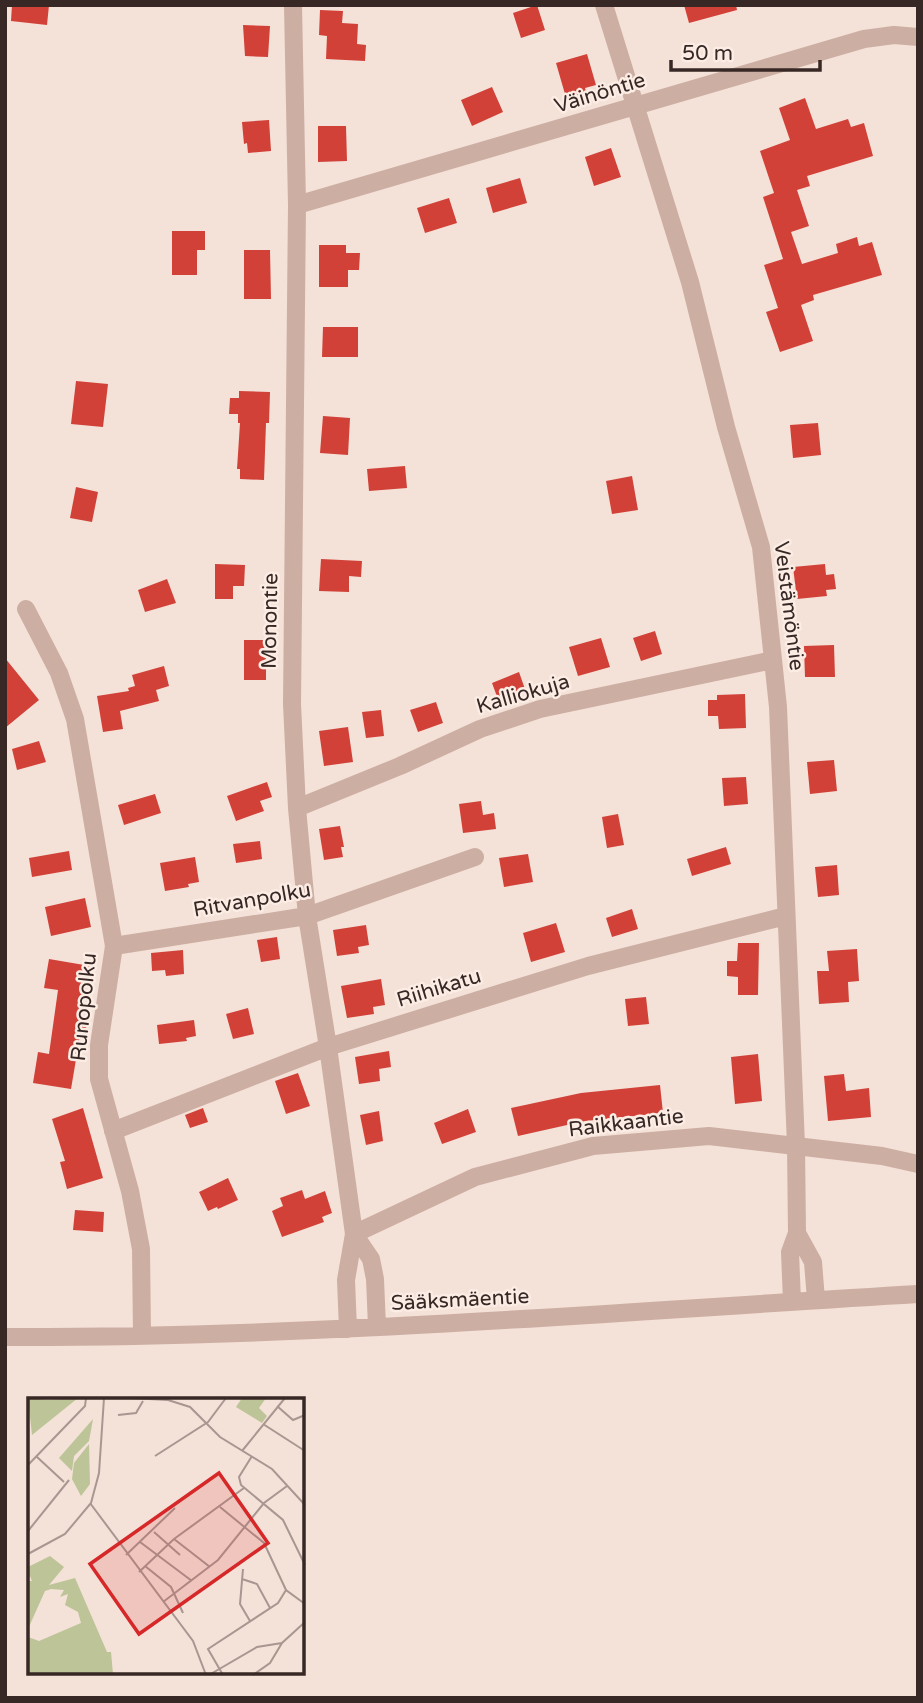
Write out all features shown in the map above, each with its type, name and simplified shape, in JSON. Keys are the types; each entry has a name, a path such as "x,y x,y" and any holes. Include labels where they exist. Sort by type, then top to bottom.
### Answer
{"street":[{"name":"Monontie","path":"293,5 297,205 292,704 296,808 307,916 354,1234 346,1280 348,1329"},
{"name":"Veistämöntie","path":"604,5 690,282 723,416 761,547 778,707 796,1145 797,1233 790,1252 792,1301"},
{"name":"Väinöntie","path":"297,205 864,39 894,35 918,37"},
{"name":"Runopolku","path":"26,609 59,673 75,719 114,946 99,1045 99,1079 130,1191 141,1248 142,1335"},
{"name":"Kalliokuja","path":"296,808 400,766 480,729 540,709 773,660"},
{"name":"Ritvanpolku","path":"114,946 307,916 475,857"},
{"name":"Riihikatu","path":"113,1131 328,1046 588,965 786,916"},
{"name":"Raikkaantie","path":"354,1234 475,1177 593,1146 709,1136 882,1156 918,1164"},
{"name":"Veistämöntie","path":"797,1233 813,1262 816,1300"},
{"name":"Monontie","path":"354,1234 371,1259 375,1279 377,1327"},
{"name":"Sääksmäentie","path":"5,1337 348,1329 918,1294"}],"building":[{"path":"12,5 49,5 47,25 11,21"},
{"path":"537,5 545,30 521,38 513,13"},
{"path":"684,5 736,5 737,10 689,23"},
{"path":"320,10 343,11 342,23 358,24 357,44 366,45 365,61 326,59 327,36 319,35"},
{"path":"243,25 270,26 268,57 245,56"},
{"path":"587,54 596,85 585,88 587,95 567,101 556,63"},
{"path":"492,87 503,112 472,126 461,100"},
{"path":"805,98 816,129 848,119 851,127 864,123 873,156 807,176 810,186 797,190 809,226 791,232 802,264 838,253 836,244 857,237 859,246 872,242 882,275 813,295 814,300 801,305 813,341 780,352 766,312 778,308 764,265 783,259 763,197 774,193 760,151 790,140 779,108"},
{"path":"269,120 271,151 248,153 247,143 244,144 242,122"},
{"path":"318,126 346,126 347,161 318,162"},
{"path":"611,148 621,177 594,186 585,157"},
{"path":"520,178 527,203 493,213 486,188"},
{"path":"449,198 457,223 425,233 417,208"},
{"path":"172,231 205,231 205,250 197,250 197,275 172,275"},
{"path":"319,245 346,245 346,253 360,253 359,270 348,270 348,287 319,287"},
{"path":"244,250 270,250 271,299 244,299"},
{"path":"323,327 358,327 358,357 322,357"},
{"path":"76,381 108,384 103,427 71,424"},
{"path":"239,391 270,392 264,480 240,479 240,469 237,469 240,423 238,414 229,414 230,398 239,398"},
{"path":"323,416 350,418 348,455 320,453"},
{"path":"818,423 821,455 793,458 790,425"},
{"path":"405,466 407,488 369,491 367,469"},
{"path":"632,476 638,510 612,514 606,481"},
{"path":"76,487 98,492 92,522 70,518"},
{"path":"321,559 362,561 361,577 349,576 349,592 319,591"},
{"path":"215,564 245,565 244,586 233,586 233,599 215,599"},
{"path":"825,564 826,575 834,574 836,589 826,590 827,596 797,599 793,567"},
{"path":"167,579 176,603 145,612 138,590"},
{"path":"655,631 662,654 641,661 633,638"},
{"path":"601,638 610,667 578,676 569,647"},
{"path":"244,640 266,640 266,680 244,680"},
{"path":"834,645 835,677 805,677 804,646"},
{"path":"5,658 39,700 5,728"},
{"path":"164,666 169,686 156,690 159,701 120,711 123,729 103,732 97,696 129,691 128,688 135,686 132,675"},
{"path":"519,672 526,692 499,702 492,683"},
{"path":"745,694 746,728 719,729 718,716 708,716 708,700 717,700 717,695"},
{"path":"436,702 443,723 418,732 410,710"},
{"path":"381,710 384,736 366,738 362,712"},
{"path":"348,727 353,762 324,766 319,731"},
{"path":"39,741 46,762 17,770 12,749"},
{"path":"834,760 837,791 810,794 807,762"},
{"path":"746,777 748,804 724,806 722,778"},
{"path":"267,782 272,797 260,801 264,811 236,821 227,796"},
{"path":"155,794 161,813 124,825 118,805"},
{"path":"481,801 483,815 494,813 496,829 463,833 459,804"},
{"path":"618,814 624,845 607,848 602,817"},
{"path":"340,826 343,857 324,860 319,829"},
{"path":"260,841 262,859 236,863 233,844"},
{"path":"726,847 731,864 692,876 687,859"},
{"path":"69,851 72,870 32,877 29,858"},
{"path":"528,854 533,882 504,887 499,858"},
{"path":"195,857 199,882 188,884 189,887 165,891 160,863"},
{"path":"837,865 839,895 818,897 815,867"},
{"path":"85,898 91,927 51,936 45,907"},
{"path":"632,909 638,929 612,937 606,918"},
{"path":"556,923 565,952 531,962 523,933"},
{"path":"366,925 369,945 358,947 359,953 337,956 333,930"},
{"path":"277,937 280,959 261,962 257,940"},
{"path":"738,943 759,943 758,995 738,995 738,977 727,976 727,961 737,961"},
{"path":"857,949 859,981 848,982 849,1002 819,1004 817,971 829,971 827,951"},
{"path":"183,950 184,974 166,976 165,970 152,971 151,953"},
{"path":"49,959 90,966 80,1019 87,1020 85,1037 80,1036 71,1089 33,1083 38,1052 49,1054 58,990 44,988"},
{"path":"381,979 385,1005 373,1007 374,1014 347,1018 341,986"},
{"path":"646,997 649,1024 628,1026 625,999"},
{"path":"248,1008 254,1034 233,1039 226,1014"},
{"path":"194,1020 196,1036 186,1038 187,1041 159,1044 157,1025"},
{"path":"389,1051 391,1067 379,1069 380,1081 359,1084 355,1057"},
{"path":"758,1054 762,1101 735,1104 731,1057"},
{"path":"298,1073 310,1106 286,1114 275,1081"},
{"path":"844,1074 846,1091 869,1088 871,1117 828,1121 824,1076"},
{"path":"660,1085 663,1113 585,1121 518,1136 511,1108 581,1093"},
{"path":"83,1108 103,1178 67,1189 60,1162 65,1161 52,1119"},
{"path":"203,1108 208,1122 190,1128 185,1115"},
{"path":"468,1109 476,1132 442,1144 434,1123"},
{"path":"379,1111 383,1141 366,1145 360,1115"},
{"path":"228,1178 238,1200 208,1211 199,1192"},
{"path":"302,1190 305,1199 325,1191 332,1213 322,1217 324,1222 282,1237 272,1211 283,1206 280,1198"},
{"path":"75,1210 104,1212 103,1232 73,1230"}]}
